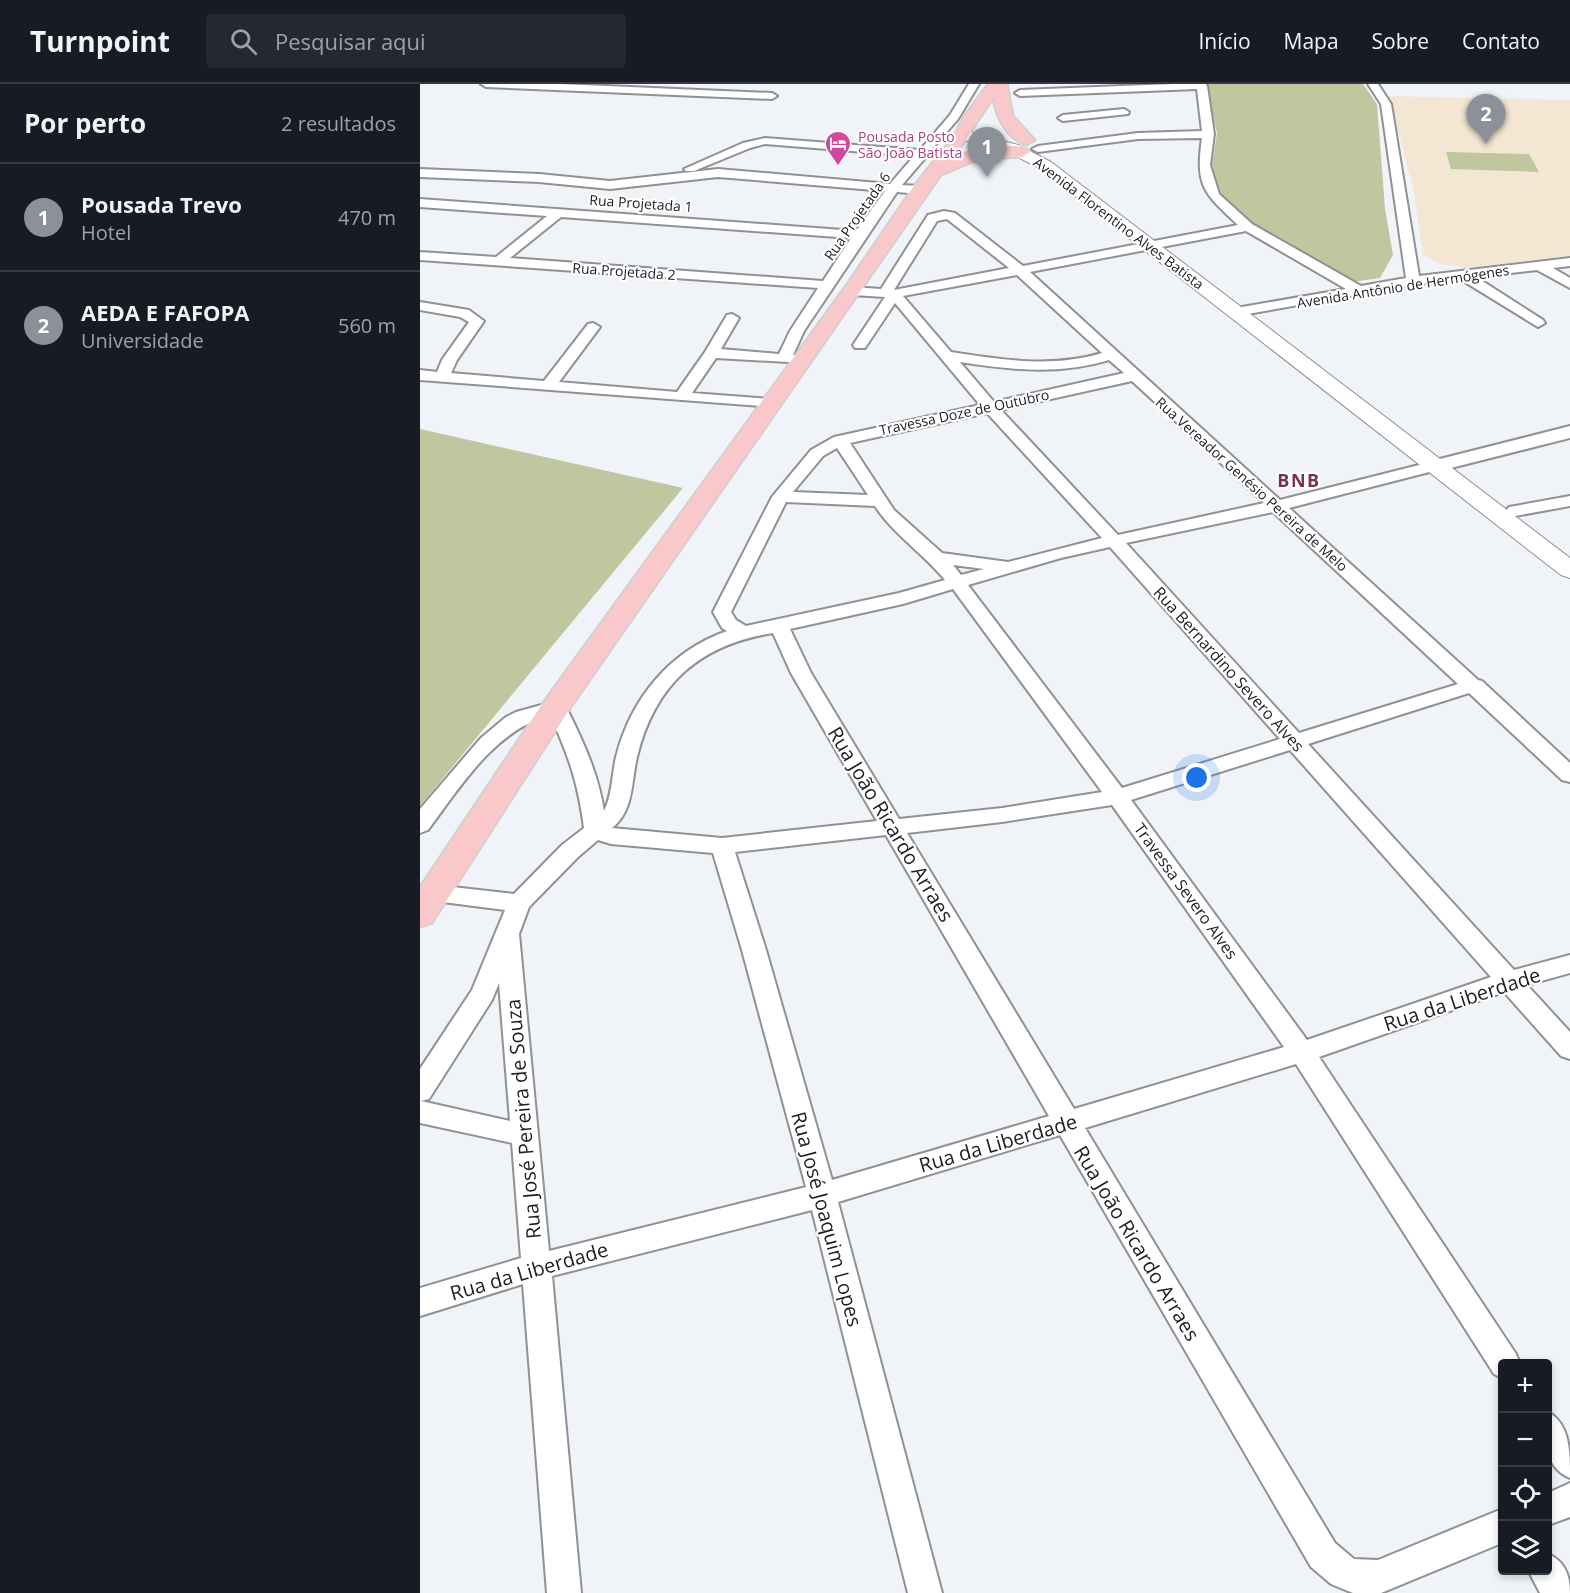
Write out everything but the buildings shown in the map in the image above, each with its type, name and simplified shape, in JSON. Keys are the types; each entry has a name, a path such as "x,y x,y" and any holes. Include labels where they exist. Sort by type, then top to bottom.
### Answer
{"highway":[{"path":"998,84 1007,123 1038,154"},
{"path":"420,914 556,707 769,404 793,360 840,288 931,167 963,135 971,118 998,84"},
{"path":"931,167 994,152 1038,154"}],"main road":[{"name":"Avenida Florentino Alves Batista","path":"963,135 1038,154 1443,464 1570,570"},
{"name":"Avenida Florentino Alves Batista","path":"1443,464 1515,510 1570,552"}],"street":[{"path":"486,84 772,96"},
{"path":"687,93 695,84"},
{"name":"Rua Projetada 6","path":"840,288 860,235 894,187 931,167 954,117 974,84"},
{"path":"1373,84 1386,104 1413,281"},
{"path":"1005,116 1023,89 1112,91 1202,85 1208,134 1204,165 1213,195 1228,212 1248,227 1358,290"},
{"path":"1112,91 1131,124"},
{"path":"1063,118 1208,134"},
{"path":"1038,154 1131,124"},
{"path":"672,179 696,165 754,142 789,142 931,167"},
{"path":"420,173 539,178 610,185 718,173 894,187 931,167"},
{"name":"Rua Projetada 1","path":"420,202 860,235"},
{"path":"498,262 559,212"},
{"name":"Rua Vereador Genésio Pereira de Melo","path":"890,293 928,225 936,216 951,216 1021,271 1103,358 1133,376 1570,775"},
{"name":"Rua Projetada 2","path":"420,256 890,293 1021,271 1248,227"},
{"name":"Avenida Antônio de Hermógenes","path":"1243,311 1413,281 1570,262"},
{"path":"1540,266 1570,284"},
{"path":"1463,275 1538,323"},
{"path":"860,345 890,293"},
{"name":"Rua Bernardino Severo Alves","path":"890,293 990,407 1114,541 1570,1049"},
{"path":"420,306 464,313 477,321 471,333 448,359 443,376"},
{"path":"681,397 712,353 732,318"},
{"path":"548,386 593,327"},
{"path":"712,353 793,360"},
{"name":"Travessa Doze de Outubro","path":"947,356 1041,368 1103,358"},
{"path":"420,375 769,404"},
{"name":"Travessa Doze de Outubro","path":"743,632 729,624 722,612 780,497 817,453 840,440 1133,376"},
{"path":"420,1091 483,993 519,903 570,851 611,818 620,803 627,756 643,711 664,681 687,659 712,643 743,632 903,598 1013,566 1114,541 1275,506 1570,432"},
{"name":"Travessa Severo Alves","path":"840,440 888,513 937,558 957,582 1302,1052 1502,1359"},
{"path":"780,497 880,501"},
{"path":"1515,510 1570,501"},
{"path":"937,558 1013,566"},
{"name":"Rua João Ricardo Arraes","path":"779,626 801,674 1323,1555 1343,1572 1354,1576 1378,1577 1498,1528"},
{"path":"596,831 611,836 722,846 1002,815 1117,797 1475,686"},
{"path":"420,825 491,740 513,722 556,707 580,756 590,789 596,831"},
{"name":"Rua José Joaquim Lopes","path":"722,846 754,950 822,1195 925,1593"},
{"path":"435,893 519,903"},
{"name":"Rua José Pereira de Souza","path":"507,933 564,1593"},
{"name":"Rua da Liberdade","path":"420,1302 536,1267 822,1195 1302,1052 1508,981 1570,964"},
{"path":"420,1112 525,1135"},
{"path":"1552,1434 1570,1462"},
{"path":"1552,1507 1570,1500"},
{"path":"1548,1575 1560,1593"}],"shaded area":[{"path":"1389,96 1570,100 1570,256 1465,268 1441,264 1423,255 1413,188"}],"green space":[{"path":"1205,84 1363,84 1377,104 1385,209 1393,255 1380,278 1352,282 1251,223 1219,195 1212,165 1217,133"},
{"path":"1446,152 1529,154 1539,172 1451,169"},
{"path":"420,429 683,488 420,806"}],"place":[{"name":"AEDA E FAFOPA","path":"1486,144"},
{"name":"Pousada Posto São João Batista","path":"838,167"},
{"name":"Pousada Trevo","path":"987,177"}],"district":[{"name":"BNB","path":"1299,480"}]}
